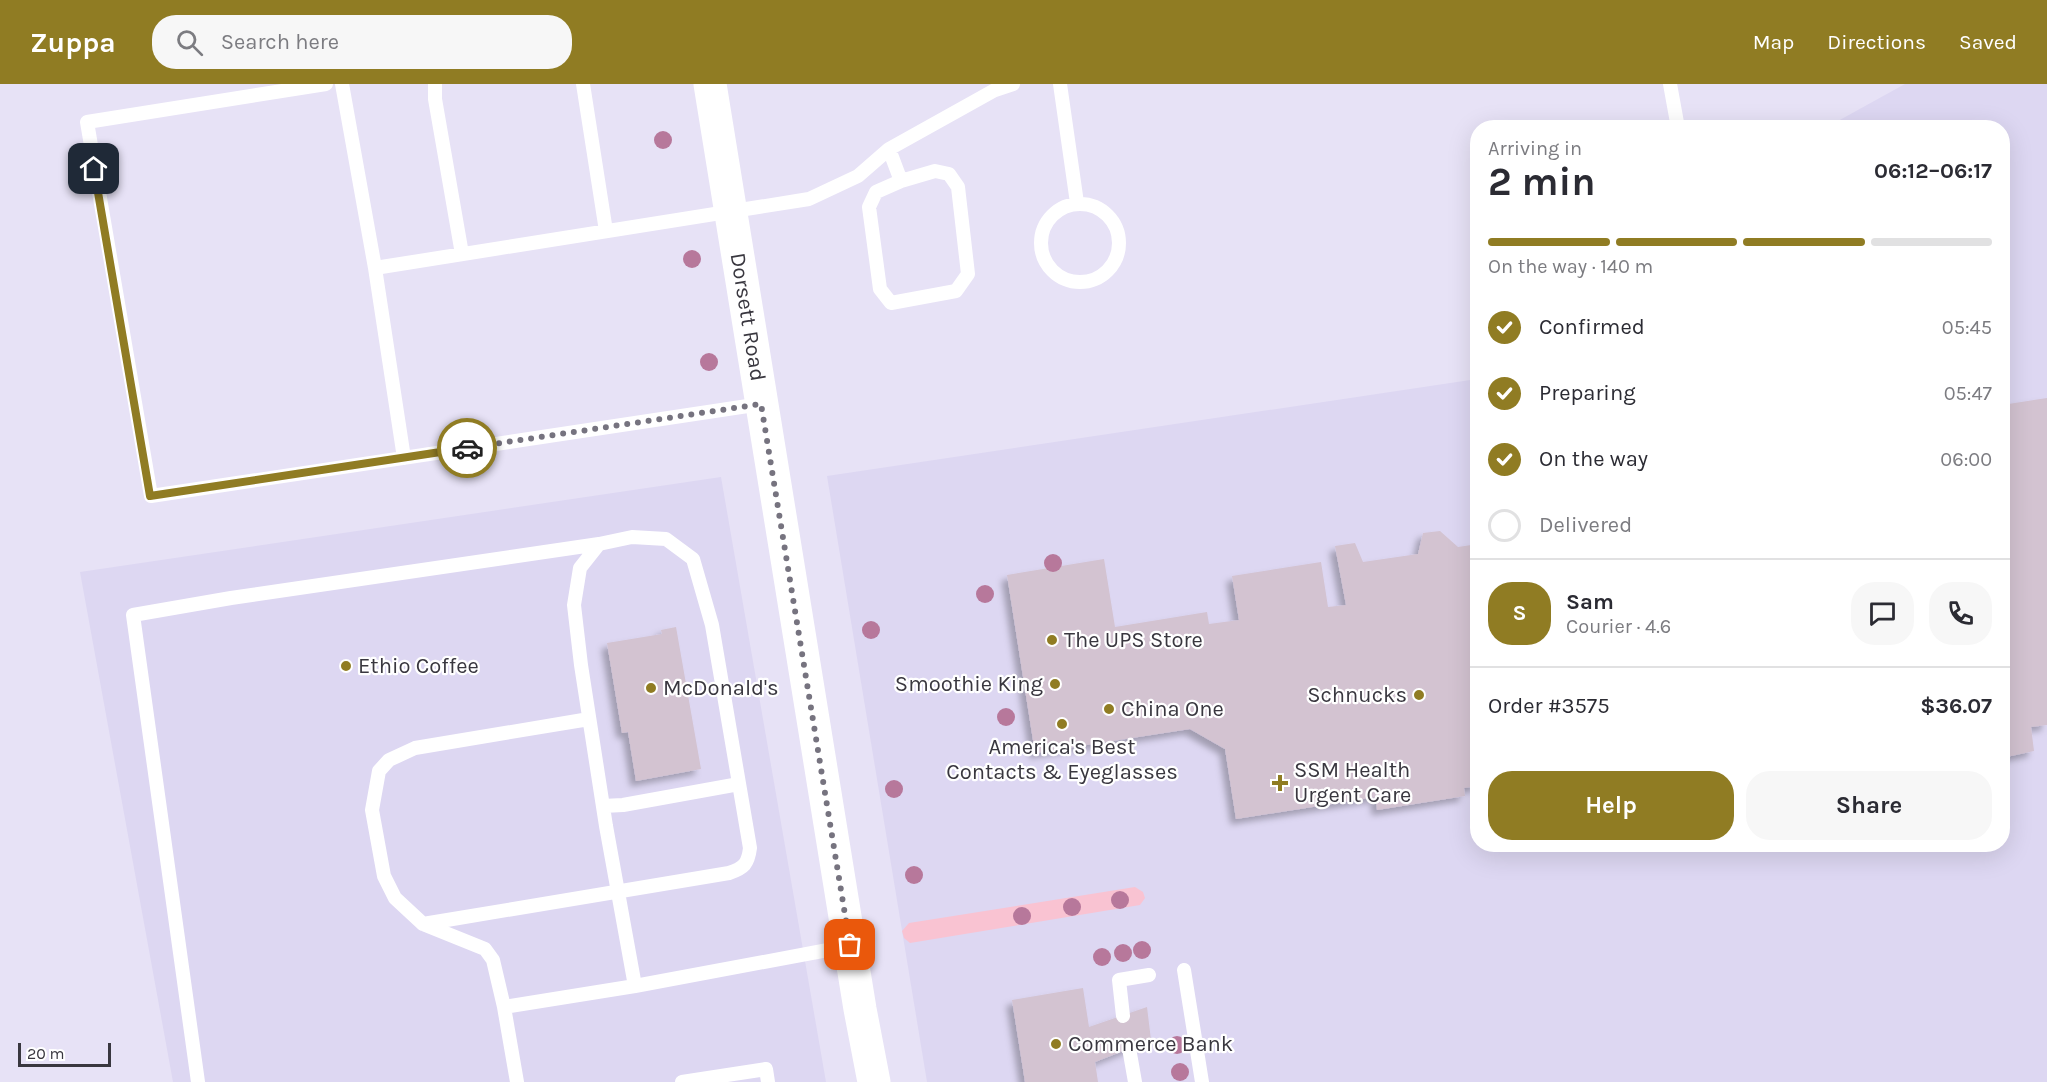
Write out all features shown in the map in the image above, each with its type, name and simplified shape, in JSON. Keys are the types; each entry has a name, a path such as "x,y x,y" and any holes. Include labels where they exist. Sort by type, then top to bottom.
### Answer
{"main road":[{"name":"Dorsett Road","path":"710,84 860,1009 874,1082"}],"lane":[{"path":"326,84 87,122 150,496 761,404"},
{"path":"342,84 375,268 404,458"},
{"path":"435,84 435,99 462,254"},
{"path":"583,84 606,231"},
{"path":"375,268 809,199 858,176 889,149 995,90 1013,84"},
{"path":"1060,84 1077,203"},
{"path":"1670,84 1677,120"},
{"path":"889,149 901,181"},
{"path":"935,171 949,174 958,187 968,274 956,291 891,303 880,289 869,207 876,192 901,181 935,171"},
{"path":"1077,203 1089,204 1101,209 1117,228 1120,240 1119,252 1105,274 1093,280 1080,282 1067,280 1056,273 1047,263 1041,250 1041,238 1045,225 1053,214 1064,206 1077,203"},
{"path":"198,1082 133,615 231,598 599,544 632,537 666,539 693,559 712,625 750,848 748,862 742,868 729,873 423,924"},
{"path":"599,544 580,568 574,605 589,719 635,986"},
{"path":"517,1082 493,960 485,948 423,924 395,898 384,876 372,810 378,771 389,760 416,747 589,719"},
{"path":"603,806 623,805 739,784"},
{"path":"504,1007 635,986 850,945"},
{"path":"1184,970 1202,1082"},
{"path":"1124,1016 1119,980 1149,975"},
{"path":"1129,1048 1136,1082"},
{"path":"682,1082 766,1069 768,1082"}],"shaded area":[{"path":"1905,84 2047,84 2047,1082 927,1082 827,476 1470,380 1470,852 2010,852 2010,120 1840,120"},
{"path":"721,477 826,1082 173,1082 80,572"},
{"path":"1135,887 1143,892 1145,898 1140,905 910,943 904,938 902,931 909,923"}],"building":[{"path":"2047,398 2047,725 2031,727 2034,751 2010,756 2010,404"},
{"path":"1440,531 1458,547 1470,545 1470,787 1464,788 1465,796 1377,810 1376,797 1236,819 1225,749 1190,729 1035,753 1007,575 1104,559 1115,627 1207,612 1209,624 1239,620 1232,576 1321,562 1328,607 1346,605 1335,546 1355,543 1363,562 1418,554 1423,533"},
{"name":"McDonald's","path":"676,627 701,769 636,781 628,732 622,733 607,643 662,634 661,630"},
{"name":"Commerce Bank","path":"1083,988 1089,1027 1147,1007 1151,1040 1095,1062 1098,1082 1025,1082 1012,1000"}],"way so far":[{"path":"467,448 761,404 850,945"}],"place":[{"name":"The UPS Store","path":"1052,640"},
{"name":"Ethio Coffee","path":"346,666"},
{"name":"Smoothie King","path":"1055,684"},
{"name":"McDonald's","path":"651,688"},
{"name":"Schnucks","path":"1419,695"},
{"name":"China One","path":"1109,709"},
{"name":"America's Best Contacts & Eyeglasses","path":"1062,724"},
{"name":"SSM Health Urgent Care","path":"1280,783"},
{"name":"Commerce Bank","path":"1056,1044"}],"route":[{"path":"94,169 150,496 467,448"}]}
